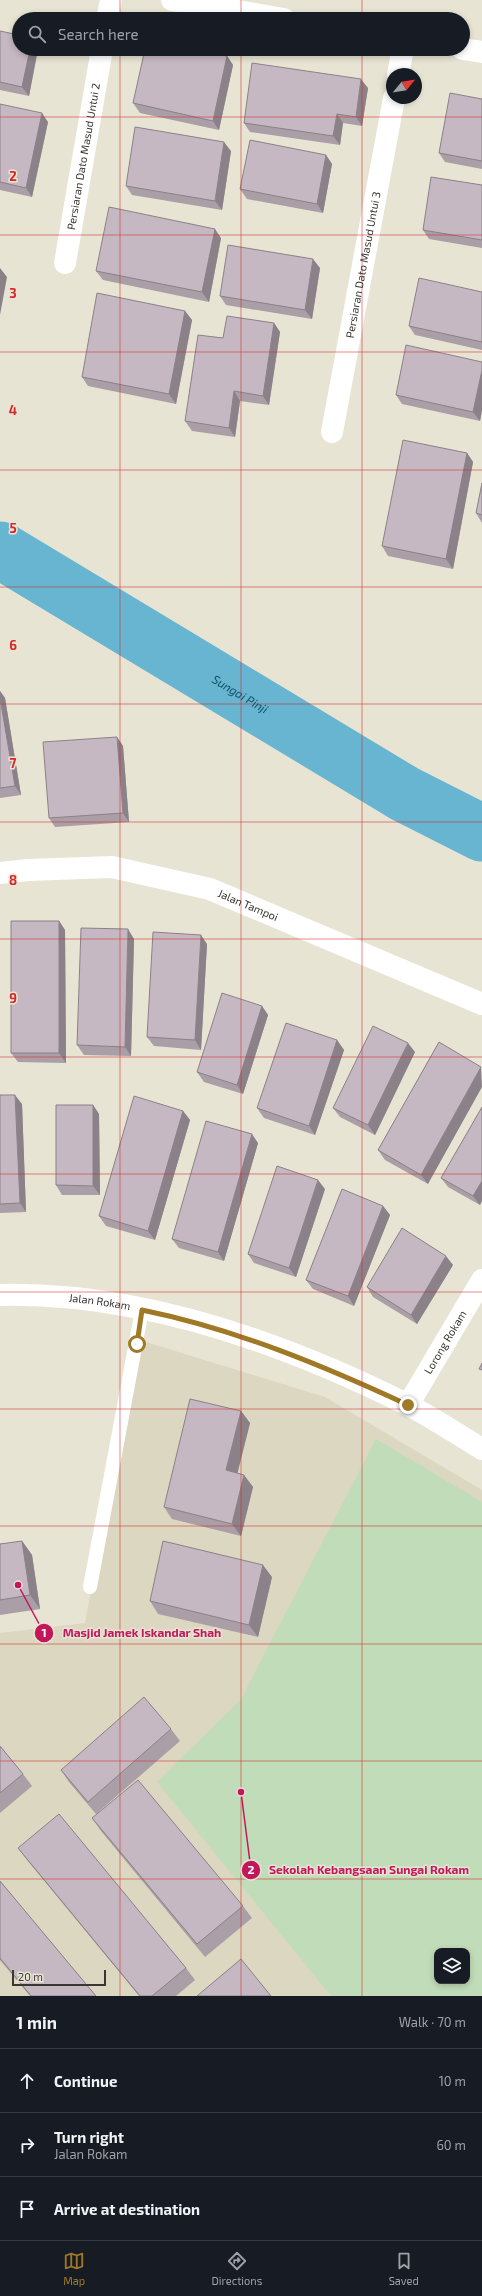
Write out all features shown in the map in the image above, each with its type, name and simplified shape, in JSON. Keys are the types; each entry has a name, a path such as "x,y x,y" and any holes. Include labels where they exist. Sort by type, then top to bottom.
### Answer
{"street":[{"path":"108,12 111,0"},
{"path":"172,0 243,12"},
{"path":"470,50 482,52"},
{"name":"Persiaran Dato Masud Untui 2","path":"65,263 101,56"},
{"path":"399,68 402,56"},
{"name":"Persiaran Dato Masud Untui 3","path":"332,432 393,104"},
{"name":"Jalan Tampoi","path":"0,873 28,870 112,867 210,889 482,1004"},
{"name":"Lorong Rokam","path":"408,1405 482,1280"},
{"name":"Jalan Rokam","path":"0,1295 36,1294 90,1299 182,1318 259,1342 337,1372 408,1405 482,1449"}],"lane":[{"path":"90,1587 142,1310"}],"shaded area":[{"path":"136,1339 325,1397 482,1490 482,1996 0,1996 0,1633 85,1623"}],"green space":[{"path":"376,1439 482,1502 482,1996 331,1996 157,1782 241,1699"}],"building":[{"path":"0,31 12,34 12,56 29,56 22,87 0,82"},
{"path":"143,56 227,56 213,121 133,103"},
{"path":"252,63 361,79 356,117 337,114 333,136 244,123"},
{"path":"450,93 482,99 482,161 439,153"},
{"path":"0,104 42,113 26,188 0,182"},
{"path":"135,127 224,142 215,201 126,186"},
{"path":"250,140 326,155 317,204 240,189"},
{"path":"431,177 482,185 482,240 423,230"},
{"path":"109,207 215,229 202,292 96,271"},
{"path":"228,245 313,259 305,310 220,296"},
{"path":"419,278 482,292 482,342 409,326"},
{"path":"97,293 185,311 169,394 82,377"},
{"path":"227,316 274,323 263,396 234,391 229,428 185,421 198,335 223,338"},
{"path":"406,345 482,362 482,370 473,412 396,395"},
{"path":"403,440 467,453 446,559 382,546"},
{"path":"482,483 482,515 476,513"},
{"path":"0,698 15,786 0,788"},
{"path":"117,737 123,813 49,818 43,742"},
{"path":"11,921 59,921 59,1053 11,1053"},
{"path":"81,928 128,929 125,1047 77,1045"},
{"path":"153,932 201,935 195,1040 147,1037"},
{"path":"222,993 262,1006 237,1085 197,1072"},
{"path":"286,1023 337,1040 309,1126 257,1108"},
{"path":"373,1026 408,1043 368,1125 333,1108"},
{"path":"439,1042 481,1067 421,1175 378,1150"},
{"path":"0,1095 15,1095 20,1203 0,1204"},
{"path":"134,1096 183,1111 148,1231 99,1216"},
{"path":"56,1105 93,1105 93,1186 56,1185"},
{"path":"482,1107 482,1181 473,1196 441,1178"},
{"path":"206,1121 252,1134 218,1252 172,1239"},
{"path":"277,1166 318,1180 289,1268 248,1254"},
{"path":"342,1189 383,1206 348,1296 306,1280"},
{"path":"402,1228 446,1256 411,1315 367,1287"},
{"path":"482,1363 482,1370 479,1369"},
{"path":"190,1399 241,1411 226,1470 244,1475 232,1524 164,1507"},
{"path":"22,1541 30,1595 0,1600 0,1544"},
{"path":"163,1541 263,1565 249,1625 150,1601"},
{"path":"144,1697 171,1729 88,1802 61,1770"},
{"path":"0,1746 23,1774 0,1793"},
{"path":"138,1780 243,1906 197,1944 92,1818"},
{"path":"59,1814 186,1968 152,1996 140,1996 18,1848"},
{"path":"0,1881 96,1996 31,1996 0,1958"},
{"path":"241,1959 271,1996 197,1996"}],"waterway":[{"name":"Sungai Pinji","path":"0,550 405,794 482,833"}],"place":[{"name":"Masjid Jamek Iskandar Shah","path":"18,1585"},
{"name":"Sekolah Kebangsaan Sungai Rokam","path":"241,1792"}],"route":[{"path":"137,1344 142,1310 182,1318 259,1342 337,1372 408,1405"}]}
